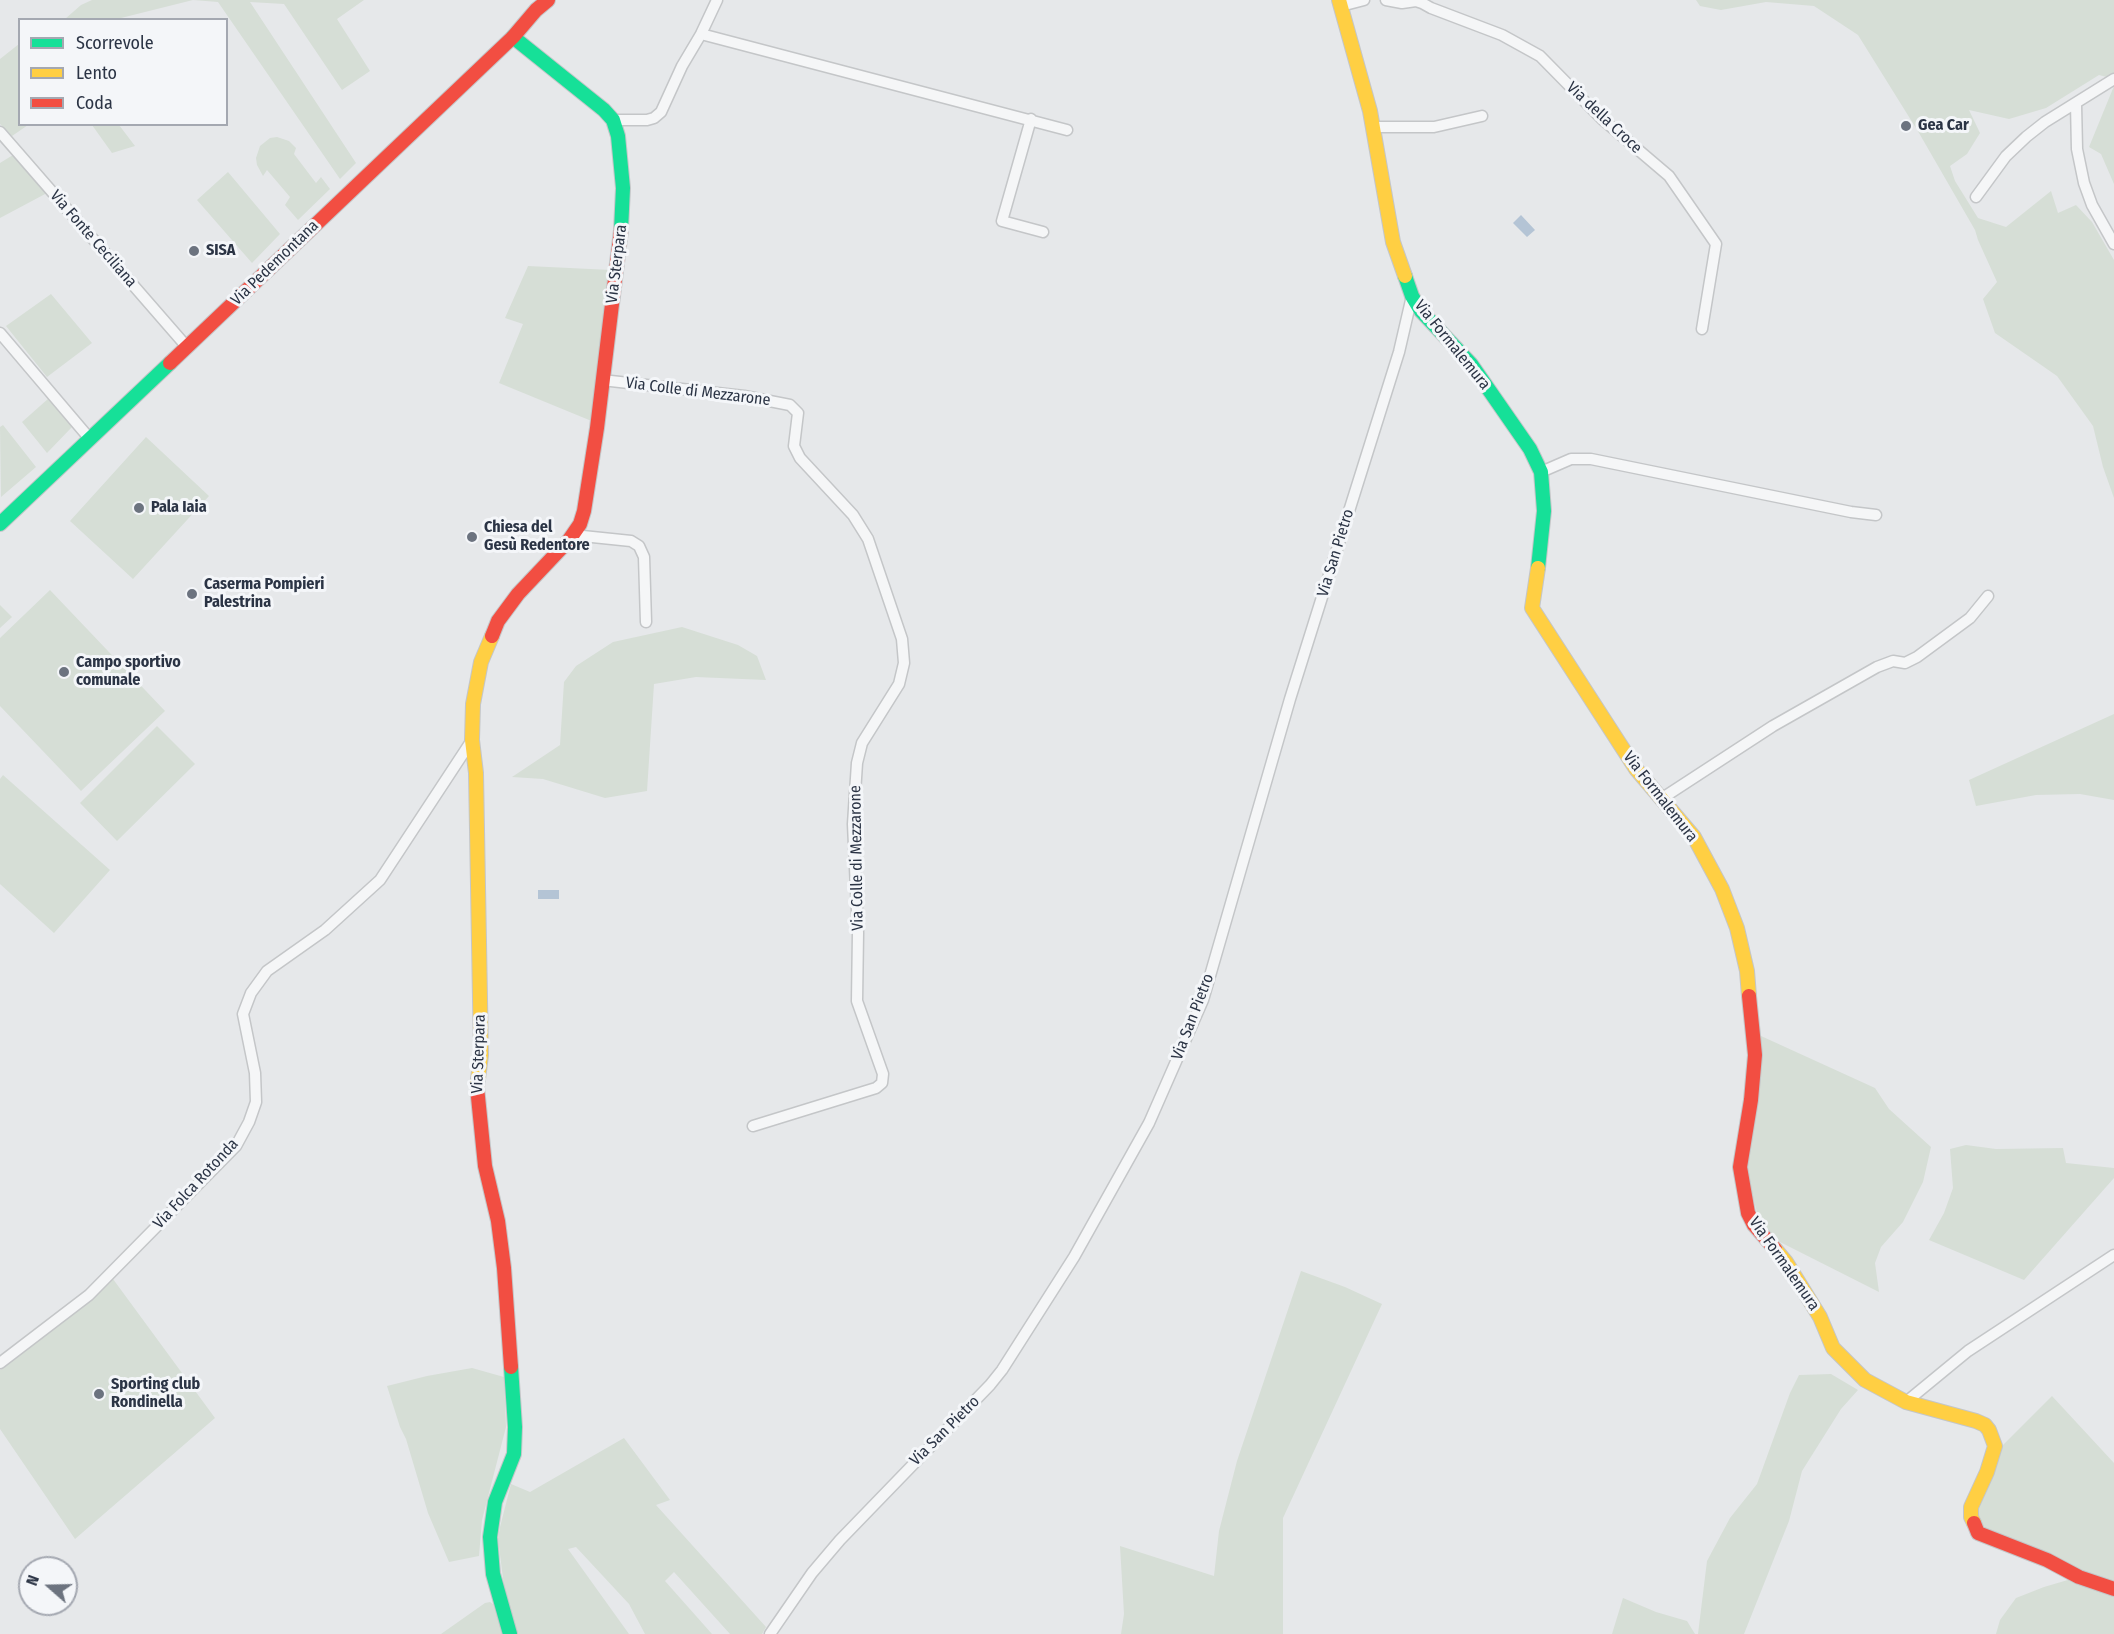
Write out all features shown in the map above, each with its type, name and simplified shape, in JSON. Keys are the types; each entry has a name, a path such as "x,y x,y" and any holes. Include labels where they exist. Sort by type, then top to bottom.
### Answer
{"street":[{"name":"Via Pedemontana","path":"2,516 90,439 513,37 536,10 548,0"},
{"path":"513,37 614,120 647,120 657,116 664,107 685,59 701,34 717,0"},
{"path":"1364,0 1340,3 1372,127 1393,242 1412,296"},
{"name":"Via della Croce","path":"1386,0 1422,3 1510,39 1540,56 1602,119 1669,176 1716,244 1702,329"},
{"path":"701,34 1067,130"},
{"path":"1976,197 2020,141 2045,122 2114,79"},
{"path":"2076,104 2077,146 2084,183 2092,205 2114,244"},
{"path":"1372,127 1434,127 1482,116"},
{"path":"1031,119 1002,220 1043,232"},
{"name":"Via Sterpara","path":"510,1634 493,1574 490,1537 495,1502 514,1454 515,1427 504,1268 498,1221 485,1166 476,1093 481,1055 476,773 471,740 476,683 493,630 518,594 573,535 581,520 587,498 623,212 622,163 614,120"},
{"name":"Via Fonte Ceciliana","path":"0,132 186,347"},
{"name":"Via Formalemura","path":"1412,296 1421,311 1471,364 1530,449 1541,472 1544,511 1532,608 1636,769 1694,837 1722,889 1737,928 1747,971 1755,1054 1751,1101 1740,1167 1748,1213 1754,1225 1786,1262 1820,1317 1833,1348 1865,1380 1906,1402 1985,1425 1995,1446 1971,1507 1971,1516 1978,1533 2047,1560 2079,1577 2114,1589"},
{"name":"Via San Pietro","path":"770,1634 812,1573 840,1540 1002,1370 1074,1257 1149,1123 1203,1000 1290,699 1399,352 1412,296"},
{"path":"0,333 90,439"},
{"name":"Via Colle di Mezzarone","path":"603,380 744,396 790,405 798,413 794,446 800,458 853,515 868,539 902,639 904,663 899,684 862,742 857,763 853,824 858,933 857,1001 883,1074 882,1083 876,1088 753,1126"},
{"path":"1541,472 1571,459 1591,459 1851,512 1876,515"},
{"path":"573,535 631,541 639,546 644,557 646,622"},
{"path":"1662,799 1773,726 1877,667 1893,661 1905,663 1917,657 1970,618 1988,596"},
{"name":"Via Folca Rotonda","path":"0,1363 89,1294 236,1146 249,1122 256,1102 255,1073 243,1014 251,993 267,970 325,930 380,880 471,740"},
{"path":"1906,1402 1968,1351 2114,1255"}],"shaded area":[{"path":"92,0 193,0 121,18 66,18 81,5"},
{"path":"193,0 364,0 337,19 370,71 342,90 284,4 250,2 356,163 340,179 218,2"},
{"path":"1696,0 2114,0 2114,79 2099,75 2046,108 2009,119 1969,110 1980,133 1967,154 1950,166 1955,181 1978,218 2006,227 2051,191 2058,213 2076,205 2092,222 2114,260 2114,498 2103,467 2093,426 2057,376 1995,333 1983,299 1997,282 1975,230 1919,133 1858,35 1814,6 1766,2 1721,10 1700,6"},
{"path":"18,45 18,126 27,126 12,136 0,124 0,59"},
{"path":"2114,86 2114,184 2101,154 2089,147"},
{"path":"93,126 120,126 135,146 112,153"},
{"path":"277,137 289,141 296,148 294,154 316,183 321,177 330,189 298,220 285,205 290,197 267,170 263,176 257,165 256,158 260,146 270,138"},
{"path":"13,155 47,193 0,218 0,163"},
{"path":"228,172 280,234 252,263 197,200"},
{"path":"528,266 611,270 594,422 499,383 523,324 505,318"},
{"path":"51,294 92,343 47,377 6,326"},
{"path":"49,398 72,427 47,453 22,422"},
{"path":"3,425 36,467 1,497 0,427"},
{"name":"Pala Iaia","path":"146,437 209,496 133,579 70,521"},
{"name":"Campo sportivo comunale","path":"50,590 165,711 81,791 0,706 0,638"},
{"path":"0,605 12,617 0,628"},
{"path":"682,627 738,645 757,656 766,680 696,677 654,684 647,791 605,798 543,779 512,777 560,745 564,682 576,666 613,642"},
{"path":"2114,714 2114,800 2080,794 2036,795 1976,806 1969,780"},
{"path":"157,726 195,764 117,841 80,803"},
{"path":"3,775 110,870 54,933 0,884 0,779"},
{"path":"1761,1036 1875,1088 1889,1109 1931,1147 1923,1182 1903,1222 1881,1247 1875,1263 1879,1292 1780,1242 1767,1232 1758,1216 1748,1179 1748,1146"},
{"path":"1966,1145 1996,1149 2063,1148 2066,1163 2114,1168 2114,1178 2024,1280 1929,1240 1944,1213 1953,1188 1950,1149"},
{"path":"1301,1271 1382,1304 1283,1518 1283,1634 1121,1634 1124,1614 1120,1546 1214,1576 1219,1531 1237,1461"},
{"name":"Sporting club Rondinella","path":"113,1279 215,1418 75,1539 0,1429 0,1370 72,1315"},
{"path":"472,1368 504,1377 506,1427 482,1520 479,1556 449,1562 428,1513 387,1386"},
{"path":"1831,1374 1858,1390 1841,1409 1802,1471 1789,1521 1744,1634 1698,1634 1707,1561 1730,1518 1757,1484 1790,1393 1799,1375"},
{"path":"2052,1396 2114,1463 2114,1634 1996,1634 2000,1620 2016,1598 2078,1577 1991,1540 1971,1507 1993,1455"},
{"path":"624,1438 670,1500 656,1505 766,1627 762,1634 730,1634 674,1572 665,1581 712,1634 645,1634 629,1604 576,1547 568,1549 629,1634 515,1634 505,1594 498,1539 511,1484 530,1492"},
{"path":"1623,1598 1656,1612 1687,1621 1695,1634 1612,1634"},
{"path":"485,1603 493,1604 503,1634 441,1634"}],"water":[{"path":"1521,215 1535,230 1527,237 1513,223"},
{"path":"538,890 559,890 559,899 538,899"}],"traffic: fast":[{"path":"513,37 604,110 613,120 618,136 623,188 621,230"},
{"path":"1405,276 1412,296 1421,311 1471,364 1530,449 1541,472 1544,511 1538,568"},
{"path":"0,524 170,363"},
{"path":"510,1634 493,1574 490,1537 495,1502 514,1454 515,1427 511,1367"}],"traffic: slow":[{"path":"1339,0 1370,111 1393,242 1405,276"},
{"path":"1538,568 1532,608 1636,769 1694,837 1722,889 1737,928 1747,971 1749,996"},
{"path":"477,1087 481,1055 476,773 472,740 473,704 481,662 492,636"},
{"path":"1775,1249 1786,1262 1820,1317 1833,1348 1865,1380 1906,1402 1976,1421 1985,1425 1989,1430 1995,1446 1987,1472 1971,1507 1971,1517 1974,1523"}],"traffic: jam":[{"path":"170,363 513,37 536,10 548,0"},
{"path":"492,636 498,621 518,594 569,540 580,524 597,428 621,230"},
{"path":"1749,996 1755,1055 1751,1100 1740,1167 1748,1213 1754,1225 1775,1249"},
{"path":"477,1087 485,1166 498,1221 504,1268 511,1367"},
{"path":"1974,1523 1978,1533 2047,1560 2079,1577 2114,1589"}],"place":[{"name":"Gea Car","path":"1906,126"},
{"name":"SISA","path":"194,251"},
{"name":"Pala Iaia","path":"139,508"},
{"name":"Chiesa del Gesù Redentore","path":"472,537"},
{"name":"Caserma Pompieri Palestrina","path":"192,594"},
{"name":"Campo sportivo comunale","path":"64,672"},
{"name":"Sporting club Rondinella","path":"99,1394"}]}
